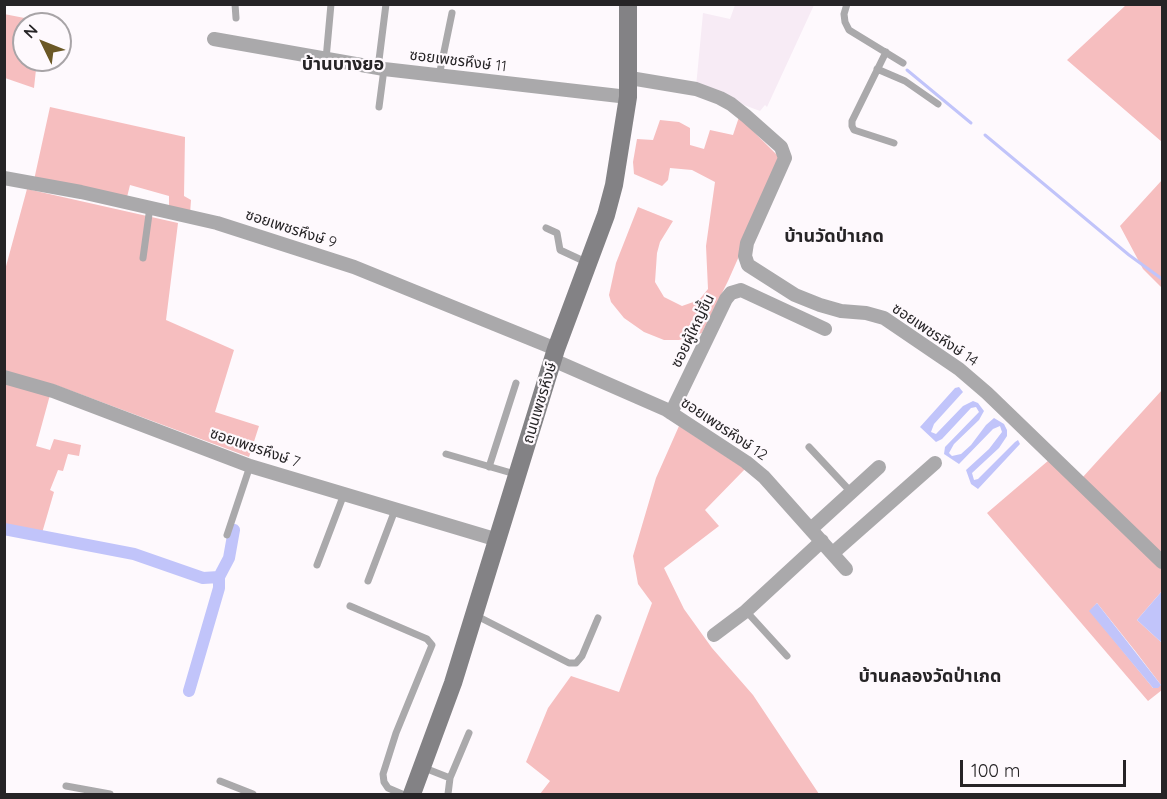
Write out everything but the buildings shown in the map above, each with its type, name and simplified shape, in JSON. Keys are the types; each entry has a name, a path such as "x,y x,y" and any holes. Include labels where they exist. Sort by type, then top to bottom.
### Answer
{"main road":[{"name":"ถนนเพชรหึงษ์","path":"412,795 453,683 555,354 614,185 630,78 628,4"}],"street":[{"name":"ซอยเพชรหึงษ์ 11","path":"214,39 381,68 628,98"},
{"name":"ซอยเพชรหึงษ์ 14","path":"630,78 696,89 720,98 746,116 781,147 785,158 747,243 748,265 795,295 820,305 884,318 959,369 987,393 1162,562"},
{"name":"ซอยเพชรหึงษ์ 9","path":"4,178 81,192 218,223 354,267 555,354"},
{"name":"ซอยผู้ใหญ่ชื้น","path":"671,413 731,292 741,290 825,329"},
{"name":"ซอยเพชรหึงษ์ 12","path":"555,354 671,413 714,440 764,477 846,568"},
{"name":"ซอยเพชรหึงษ์ 7","path":"4,377 53,391 250,466 498,540"},
{"path":"833,553 935,463"},
{"path":"811,529 879,466"},
{"path":"714,635 747,611 822,541"}],"lane":[{"path":"235,4 236,18"},
{"path":"326,59 331,4"},
{"path":"379,107 386,4"},
{"path":"847,4 844,22 849,30 903,63"},
{"path":"439,76 452,13"},
{"path":"886,52 852,121 852,126 854,130 894,143"},
{"path":"877,69 905,81 939,104"},
{"path":"143,258 150,207"},
{"path":"546,228 557,233 560,250 588,263"},
{"path":"489,467 516,383"},
{"path":"809,447 851,492"},
{"path":"446,454 517,475"},
{"path":"227,535 250,466"},
{"path":"317,566 344,494"},
{"path":"369,581 395,510"},
{"path":"350,606 427,639 432,645 382,774 388,788 402,795"},
{"path":"747,611 787,656"},
{"path":"475,615 569,663 576,663 582,656 598,618"},
{"path":"448,795 450,778 469,733"},
{"path":"422,767 450,778"},
{"path":"220,781 253,795"},
{"path":"66,786 110,795"}],"shaded area":[{"path":"735,5 814,5 767,107 765,105 760,111 696,87 703,13 730,19"},
{"path":"1126,5 1162,5 1162,142 1067,60"},
{"path":"4,14 12,16 12,72 36,72 34,88 5,78"},
{"path":"50,107 185,137 184,196 191,200 190,214 169,208 169,196 130,185 127,197 34,180"},
{"path":"739,117 780,158 779,166 728,281 702,333 679,340 664,340 644,332 624,318 611,302 609,295 616,263 638,207 673,221 660,242 655,282 664,297 682,306 699,300 708,289 706,246 715,182 692,170 670,168 668,180 662,186 634,174 633,162 637,139 653,140 660,120 679,122 690,128 690,145 704,149 710,130 733,135"},
{"path":"1162,180 1162,288 1143,269 1120,226"},
{"path":"27,189 178,223 166,320 234,350 215,412 259,426 249,457 53,384 36,446 50,450 54,439 81,445 79,456 68,454 63,471 58,470 50,490 54,492 42,533 5,527 5,270"},
{"path":"1162,390 1162,554 1082,478"},
{"path":"679,426 745,469 705,510 719,526 664,568 684,609 712,648 753,695 819,794 540,794 550,781 526,762 548,708 571,676 619,692 652,603 638,584 633,556 656,478"},
{"path":"1049,460 1162,568 1162,591 1137,620 1162,643 1162,690 1148,701 987,513","holes":["1097,603 1161,685 1153,688 1090,611"]}],"water":[{"path":"959,387 963,392 934,424 931,432 936,434 963,406 973,401 978,403 984,411 979,420 954,444 949,453 952,456 961,454 971,445 994,418 1004,424 1007,430 1007,436 999,448 972,473 974,480 978,479 1015,442 1018,440 1020,444 978,489 971,484 966,470 989,449 1002,432 1000,426 993,429 959,464 944,454 945,447 979,412 976,407 971,408 942,439 936,442 920,427 955,388"},
{"path":"1162,591 1162,643 1137,620"},
{"path":"1097,603 1161,685 1158,688 1153,688 1089,611"}],"waterway":[{"path":"907,70 971,123"},
{"path":"985,135 1129,255 1162,279"},
{"path":"4,529 134,554 203,578 219,577 229,558 234,530"},
{"path":"189,691 219,588 219,577"}],"district":[{"name":"บ้านบางยอ","path":"343,65"},
{"name":"บ้านวัดป่าเกด","path":"834,237"},
{"name":"บ้านคลองวัดป่าเกด","path":"930,677"}]}
